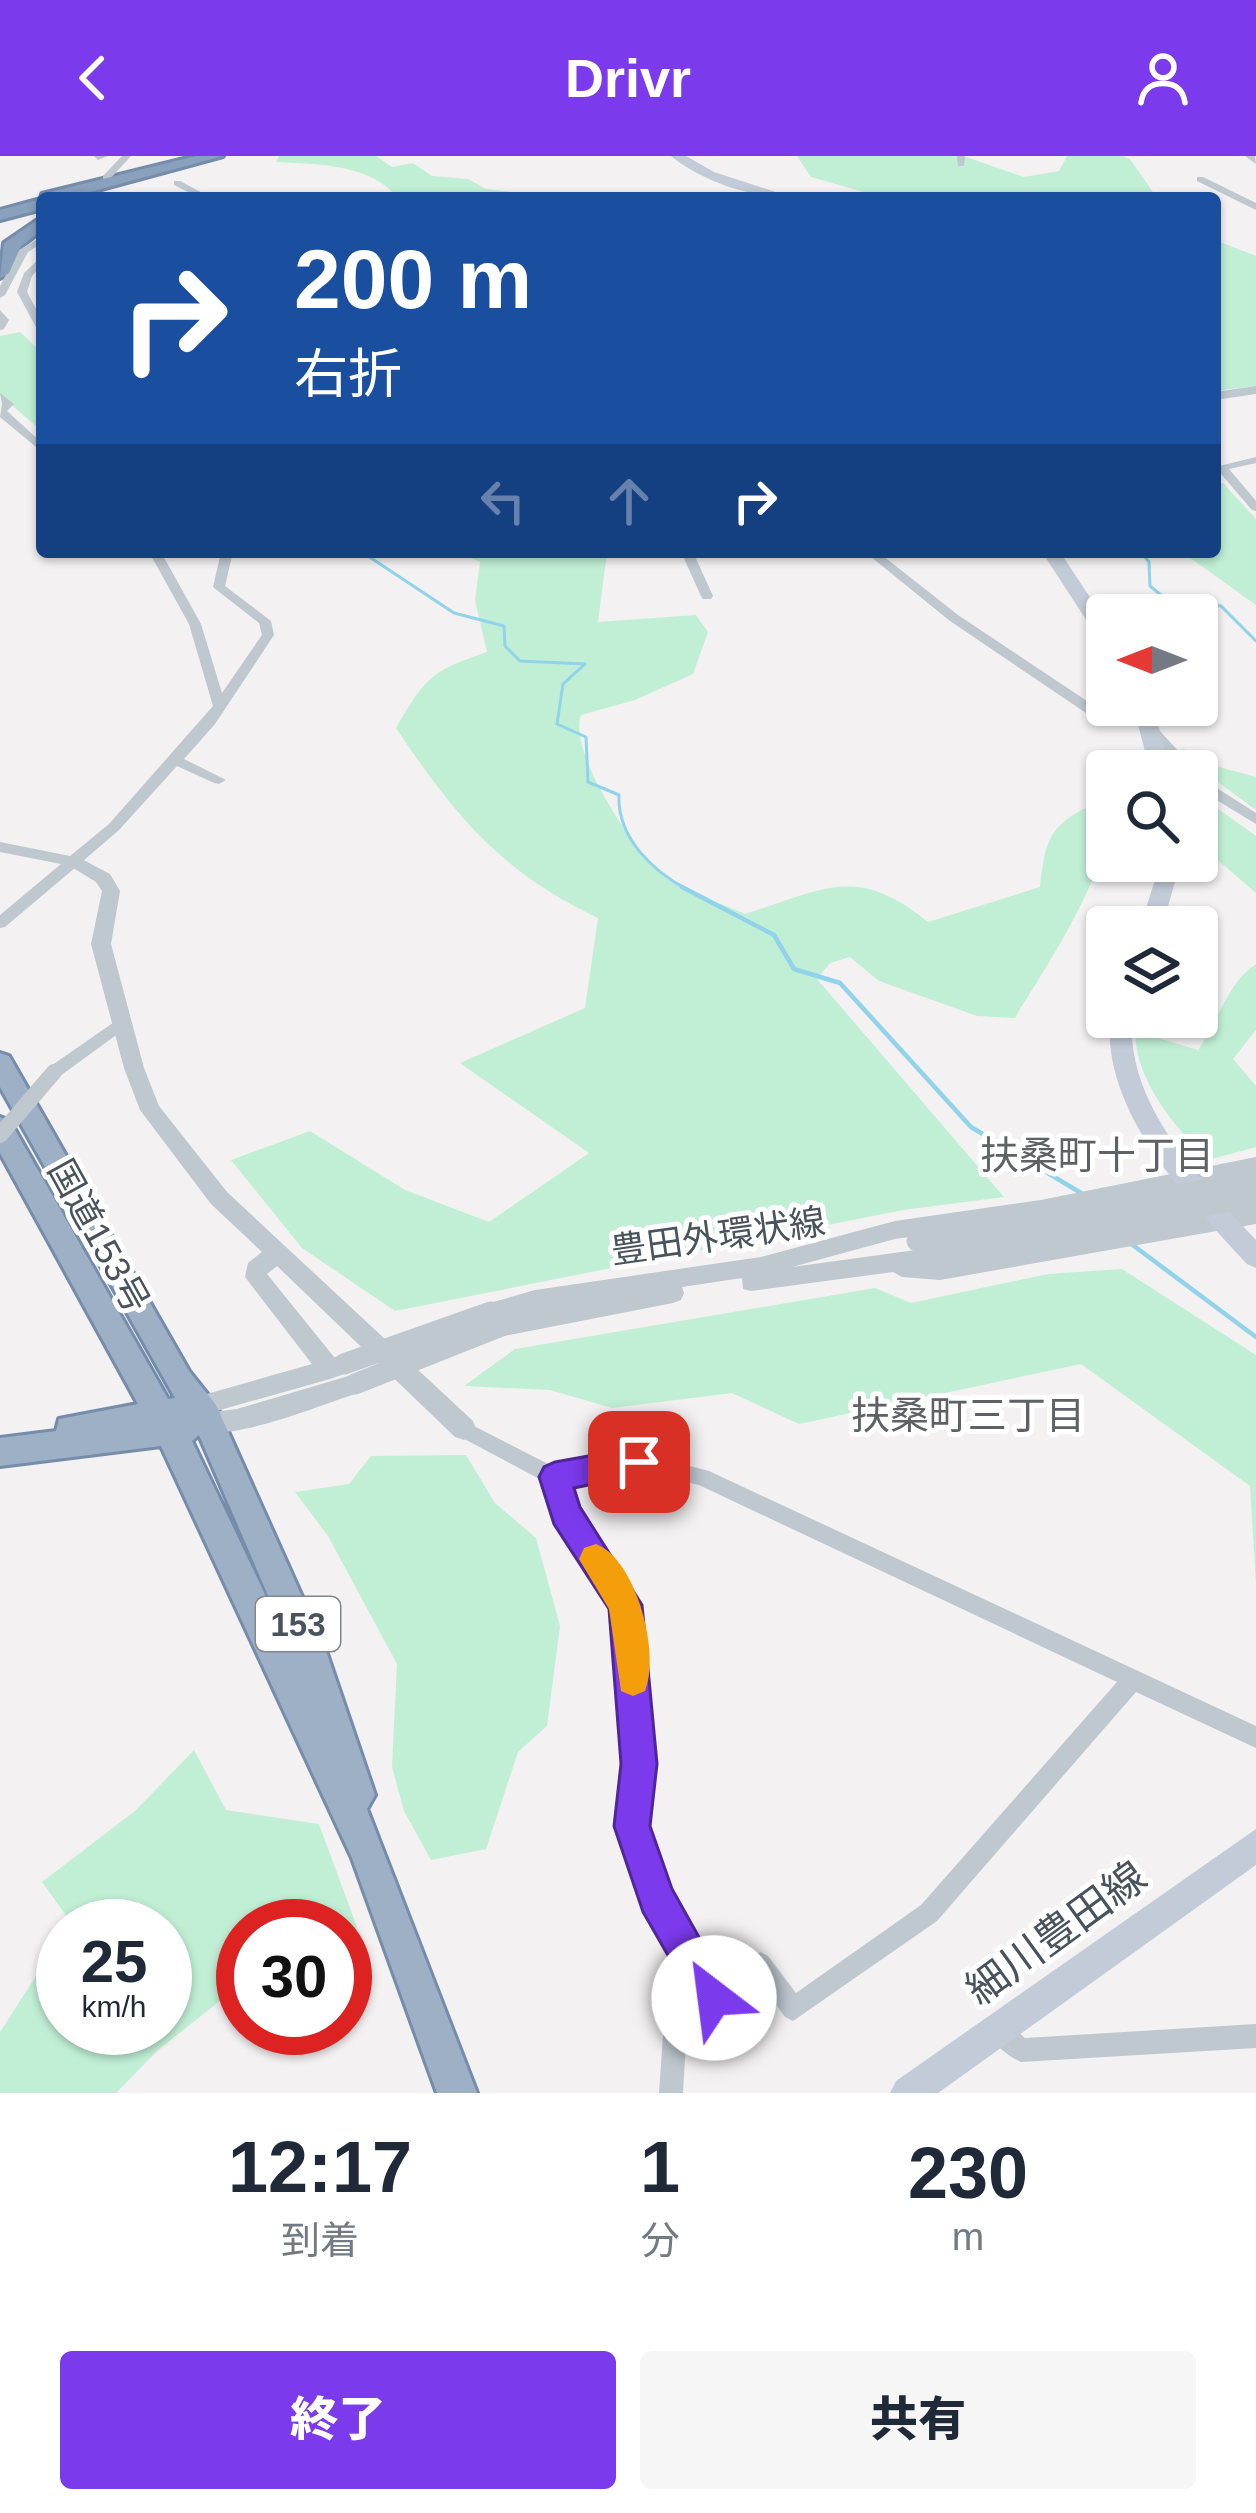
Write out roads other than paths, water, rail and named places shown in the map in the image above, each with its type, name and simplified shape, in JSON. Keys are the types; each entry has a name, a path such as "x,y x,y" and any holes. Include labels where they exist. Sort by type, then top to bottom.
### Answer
{"highway":[{"path":"90,192 227,157"},
{"path":"112,192 227,157"},
{"path":"129,192 227,157"},
{"path":"88,192 227,157"},
{"path":"0,215 36,205"},
{"path":"0,273 13,243 36,226"},
{"name":"国道153号","path":"0,1063 178,1380 206,1414 308,1648 357,1793 368,1852"},
{"name":"国道153号","path":"0,1131 169,1424 368,1852 457,2093"},
{"path":"0,1452 206,1414"},
{"path":"0,1435 169,1424"}],"main road":[{"path":"677,156 709,175 767,192"},
{"path":"1055,558 1086,605"},
{"path":"1150,726 1155,750"},
{"path":"1120,1038 1119,1052 1133,1091 1189,1179 1256,1257"},
{"name":"細川豊田線","path":"908,2093 1256,1845"}],"street":[{"path":"106,178 127,156"},
{"path":"1200,179 1256,207"},
{"path":"177,183 196,192"},
{"path":"0,295 24,250 36,243"},
{"path":"36,265 22,292 36,318"},
{"path":"0,314 4,320 0,327"},
{"path":"1221,395 1256,390"},
{"path":"0,396 9,404 0,411 36,444"},
{"path":"1256,460 1221,467 1256,508"},
{"path":"158,558 195,624 220,706"},
{"path":"0,923 76,862 175,760 220,706 269,630 266,621 220,587 226,558"},
{"path":"690,558 707,596"},
{"path":"879,558 954,618 1086,707"},
{"path":"1151,730 1171,750"},
{"path":"175,760 219,780"},
{"path":"1218,795 1256,819"},
{"path":"0,847 76,862 104,878 111,891 101,944 120,1024 151,1110 219,1198 464,1429 555,1477 639,1462 702,1477 1256,1737"},
{"path":"0,1131 54,1072 120,1024"},
{"path":"761,1266 895,1230 1041,1208 1256,1165"},
{"name":"豊田外環状線","path":"495,1320 861,1266 1256,1181"},
{"name":"豊田外環状線","path":"206,1414 237,1420 343,1373 495,1320 535,1300 761,1266 920,1250 1256,1196"},
{"path":"861,1266 940,1271 1256,1215"},
{"path":"275,1255 256,1270 256,1277 343,1373"},
{"path":"555,1477 566,1513 625,1605 639,1764 632,1826 657,1898 714,1998"},
{"path":"671,2093 675,2036 714,1998 760,1964 793,2009 929,1913 1132,1681"},
{"path":"998,2030 1021,2050 1256,2036"}],"waterway":[{"path":"371,558 454,613 504,626 505,646 520,661 585,664 563,684 557,724 586,737 588,782 619,795 630,839 662,873 688,890"},
{"path":"1146,558 1150,586 1161,595 1221,606 1256,641"},
{"path":"682,887 774,935 794,969 840,983 971,1127 1086,1196"},
{"path":"1130,1243 1256,1337"}],"district":[{"name":"扶桑町十丁目","path":"1097,1155"},
{"name":"扶桑町三丁目","path":"968,1415"}]}
